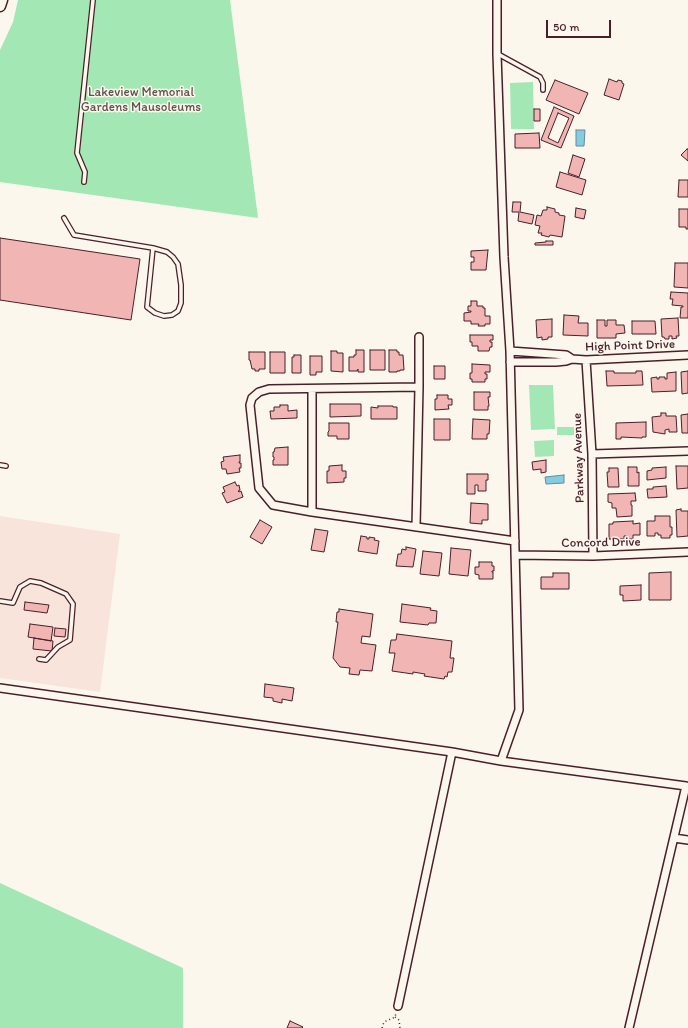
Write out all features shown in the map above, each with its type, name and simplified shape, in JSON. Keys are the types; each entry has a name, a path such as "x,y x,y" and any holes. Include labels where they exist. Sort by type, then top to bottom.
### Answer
{"main road":[{"path":"0,6 2,0"}],"street":[{"path":"497,0 497,54 504,257 510,351 519,710 500,761"},
{"path":"416,527 419,337"},
{"name":"High Point Drive","path":"510,351 566,355 572,359"},
{"name":"High Point Drive","path":"510,362 556,362 572,359 586,360 688,355"},
{"name":"Parkway Avenue","path":"586,360 592,454 593,556"},
{"path":"419,388 269,389 258,392 252,398 250,405 259,488 273,504 312,512 515,541"},
{"path":"312,389 312,512"},
{"path":"592,454 688,452"},
{"name":"Concord Drive","path":"515,555 593,556 688,552"},
{"path":"0,688 452,752 500,761 686,786 629,1028"},
{"path":"398,1006 452,752"},
{"path":"674,838 688,840"}],"lane":[{"path":"84,182 85,172 77,153 77,148 93,0"},
{"path":"497,54 540,77 543,83 543,90"},
{"path":"64,218 74,235 153,248 167,252 173,257 178,264 181,284 181,303 178,311 172,315 164,316 155,313 147,307 153,248"},
{"path":"0,465 6,466"},
{"path":"0,601 13,603 20,586 30,581 41,583 66,594 74,604 70,640 58,647 46,660 39,659"}],"path":[{"path":"395,1017 398,1006"},
{"path":"382,1028 384,1022 395,1017"},
{"path":"395,1017 399,1020 400,1028"}],"shaded area":[{"path":"0,516 120,534 100,692 0,678"}],"green space":[{"name":"Lakeview Memorial Gardens Mausoleums","path":"18,0 230,0 258,218 0,182 0,50 13,22"},
{"path":"533,82 534,129 511,129 510,83"},
{"path":"529,385 553,385 555,429 531,430"},
{"path":"557,427 574,427 574,435 557,435"},
{"path":"554,440 554,456 535,457 534,441"},
{"path":"0,883 183,968 183,1028 0,1028"}],"water":[{"path":"576,130 585,130 584,146 576,146"},
{"path":"564,475 564,483 546,484 545,477"}],"building":[{"path":"609,79 617,82 618,80 622,81 624,84 619,100 604,95"},
{"path":"555,80 588,93 579,114 546,100"},
{"path":"554,107 574,116 561,148 541,140","holes":["558,113 569,118 558,143 548,138"]},
{"path":"534,109 540,109 540,121 534,121"},
{"path":"539,133 540,148 515,148 515,134"},
{"path":"688,149 688,161 681,155"},
{"path":"573,155 585,159 579,177 568,173"},
{"path":"560,172 586,180 582,195 556,187"},
{"path":"679,180 688,180 688,197 678,197"},
{"path":"513,202 521,202 520,212 534,215 532,224 518,221 519,212 512,212"},
{"path":"547,207 555,209 555,212 559,213 559,215 565,216 562,237 550,235 549,237 541,235 542,233 538,233 540,226 535,225 537,215 541,216 543,210 547,210"},
{"path":"576,208 586,210 584,219 575,217"},
{"path":"679,209 688,209 688,229 686,229 686,227 679,227"},
{"path":"0,238 140,259 131,320 0,300"},
{"path":"553,241 553,245 535,245 535,243"},
{"path":"488,250 486,270 471,270 471,262 474,262 474,257 471,257 471,251"},
{"path":"675,263 688,263 688,288 674,287"},
{"path":"671,292 688,293 688,318 680,318 681,307 683,306 672,305 673,299 670,299"},
{"path":"471,301 477,301 477,306 483,306 483,308 485,308 485,316 490,316 490,324 478,326 479,324 471,324 471,321 464,321 464,313 471,312 468,311 468,306 471,306"},
{"path":"564,315 579,316 578,323 588,323 588,336 563,335"},
{"path":"678,318 679,336 672,339 672,336 669,336 669,339 662,337 661,319"},
{"path":"552,319 552,337 542,340 542,337 537,338 536,320"},
{"path":"597,320 605,320 605,326 607,326 607,320 616,320 616,325 624,325 625,333 616,334 616,338 597,338"},
{"path":"632,321 655,321 656,334 632,334"},
{"path":"470,335 493,335 493,340 490,340 490,342 492,342 492,347 490,347 489,351 478,351 478,346 472,346 472,342 470,342"},
{"path":"356,350 364,350 364,372 358,372 358,369 357,371 349,371 349,357 354,357 354,355 356,355"},
{"path":"370,350 385,350 385,370 370,370"},
{"path":"389,350 397,350 399,355 403,355 404,370 389,372"},
{"path":"331,351 343,353 343,372 331,371"},
{"path":"249,352 265,352 265,369 255,371 255,369 252,369 249,360"},
{"path":"270,352 285,352 285,373 270,373"},
{"path":"294,355 301,355 301,373 292,373 292,357 294,357"},
{"path":"310,356 322,356 322,372 316,372 316,375 310,375"},
{"path":"472,364 490,365 490,372 485,372 485,374 487,374 487,379 485,379 485,382 472,382 472,379 470,379 470,373 472,373"},
{"path":"434,366 445,366 445,379 434,379"},
{"path":"606,371 614,371 614,373 636,373 636,371 642,371 643,385 607,386"},
{"path":"688,371 688,393 682,394 681,372"},
{"path":"676,372 676,391 652,392 651,378 657,377 657,379 659,379 659,377 665,377 665,379 667,379 667,373"},
{"path":"474,392 490,392 490,397 488,397 488,410 474,410"},
{"path":"437,395 448,395 448,399 452,399 452,405 448,405 449,409 435,410 435,399 437,399"},
{"path":"330,404 361,404 361,416 330,417"},
{"path":"280,405 288,405 288,411 297,410 297,418 271,419 270,411 274,411 274,407 280,407"},
{"path":"378,406 397,407 397,419 371,419 371,407 378,408"},
{"path":"661,413 666,413 666,416 676,416 677,432 669,432 669,429 665,430 665,434 653,432 652,417 661,416"},
{"path":"688,414 688,433 682,433 681,415"},
{"path":"434,419 450,419 450,440 434,440"},
{"path":"473,419 490,420 487,439 472,439"},
{"path":"646,422 646,437 621,437 621,439 616,439 616,423"},
{"path":"329,423 349,423 349,439 337,439 337,436 328,436"},
{"path":"288,447 288,465 273,465 273,452 275,448"},
{"path":"240,455 240,472 227,474 226,469 222,469 221,462 224,461 223,457"},
{"path":"546,460 546,472 541,473 541,469 533,470 532,462"},
{"path":"342,465 342,471 346,471 346,478 344,478 344,482 327,483 327,471 329,471 329,466"},
{"path":"676,466 688,466 688,488 677,489"},
{"path":"628,467 637,467 637,473 639,472 639,486 628,486"},
{"path":"666,467 666,478 647,480 647,471 652,470 652,468"},
{"path":"609,468 618,468 619,487 608,487 607,472 609,472"},
{"path":"467,474 488,474 488,480 486,480 486,491 478,491 478,485 475,485 475,494 467,494"},
{"path":"235,482 237,486 239,485 240,490 238,491 241,491 243,497 227,503 222,493 225,492 223,487"},
{"path":"666,486 667,497 648,498 647,489"},
{"path":"635,493 636,501 631,501 632,516 617,517 616,508 612,508 612,503 608,502 608,494"},
{"path":"471,503 488,504 488,520 482,520 482,524 470,523"},
{"path":"681,509 681,511 688,511 688,536 677,537 676,510"},
{"path":"655,516 670,516 672,535 670,535 670,538 661,538 661,535 658,535 658,533 655,533 655,536 647,536 647,521 655,521"},
{"path":"260,520 272,527 262,544 250,537"},
{"path":"633,521 633,524 640,523 640,535 633,535 633,539 626,539 626,536 624,536 624,539 609,539 609,524 613,524 613,522"},
{"path":"315,529 328,531 324,552 311,550"},
{"path":"361,536 367,537 367,539 369,539 369,537 375,538 374,540 379,541 377,554 358,551"},
{"path":"406,547 416,549 413,567 396,566 398,554 401,554 402,549 406,550"},
{"path":"451,548 471,550 468,576 449,574"},
{"path":"423,551 442,553 439,576 420,574"},
{"path":"479,562 492,562 492,566 494,566 494,571 492,571 493,579 479,579 479,575 475,574 475,567 479,567"},
{"path":"671,572 671,600 649,600 649,573"},
{"path":"553,573 569,573 569,589 541,589 541,577 553,577"},
{"path":"641,585 641,600 623,601 623,595 620,595 620,586"},
{"path":"25,602 49,605 47,613 24,610"},
{"path":"402,604 431,608 430,610 437,611 436,623 429,623 428,625 400,622"},
{"path":"339,609 373,614 370,637 362,636 361,643 376,645 372,671 360,670 359,675 349,674 350,668 340,667 333,658 338,622 336,622 337,612 339,612"},
{"path":"30,624 53,627 51,641 28,637"},
{"path":"55,628 66,629 65,637 54,636"},
{"path":"397,634 452,641 450,658 454,658 452,672 448,672 447,677 445,676 444,679 424,676 425,674 413,672 413,674 392,671 395,653 389,653 391,640 396,640"},
{"path":"34,638 53,641 52,651 33,649"},
{"path":"265,684 294,688 292,701 282,699 282,703 273,701 273,698 264,697"},
{"path":"290,1021 303,1027 287,1028"}]}
